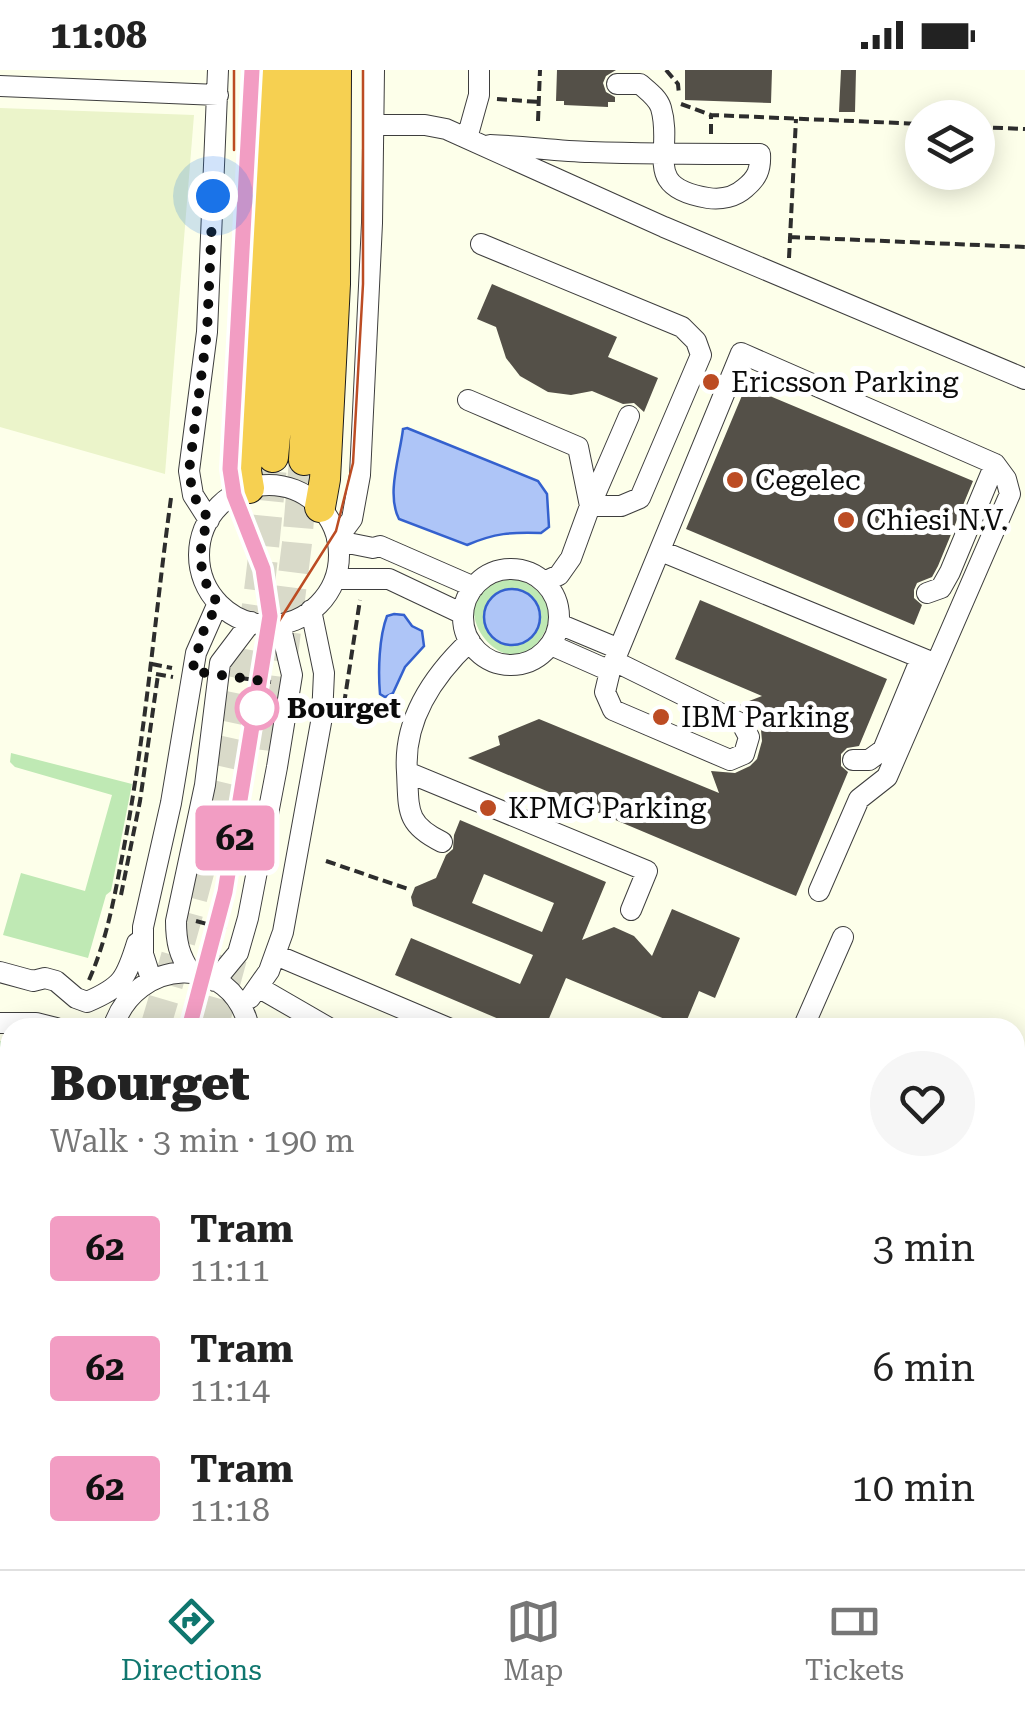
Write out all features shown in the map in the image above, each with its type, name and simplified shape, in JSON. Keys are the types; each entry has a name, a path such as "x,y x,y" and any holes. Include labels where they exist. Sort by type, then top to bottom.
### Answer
{"highway":[{"path":"249,488 246,470 258,355 266,198 267,70"},
{"path":"273,458 288,305 290,70"},
{"path":"304,460 312,307 312,70"},
{"path":"320,507 334,318 336,70"}],"street":[{"path":"209,520 193,495 189,471 207,332 218,70"},
{"path":"374,70 368,351 356,503 338,540 335,579 311,610 280,624 251,622 218,603 201,567 200,543 219,506 249,488 270,485 292,489 320,507 338,540 380,546"},
{"path":"472,142 479,70"},
{"path":"472,142 662,153 660,106 640,84 617,84"},
{"path":"0,86 218,95"},
{"path":"374,125 446,129 1025,378"},
{"path":"481,244 682,328 696,341 702,354 640,498 622,506 590,506"},
{"path":"555,634 615,660 742,724 749,738 744,754 730,760 613,710 605,692 615,660 742,353 995,464 1006,479 1010,494 882,750 869,760 853,760"},
{"path":"468,400 578,447 590,506"},
{"path":"544,582 558,575 571,558 629,416"},
{"path":"927,593 941,588 950,572 995,464"},
{"path":"356,503 366,532 380,546 474,587"},
{"path":"661,551 929,661"},
{"path":"516,569 544,582 556,598 555,634 541,655 514,665 486,658 470,642 463,614 474,587 486,576 516,569"},
{"path":"335,579 389,579 463,614"},
{"path":"33,981 56,981 81,1001 94,999 124,980 143,928 171,802 185,674 218,603"},
{"path":"239,1003 250,998 276,955 322,718 324,673 311,610"},
{"path":"191,973 180,958 176,942 178,917 204,785 218,675 227,651 251,622"},
{"path":"215,981 238,953 244,933 292,685 280,624"},
{"path":"442,842 423,832 413,821 408,806 407,744 418,709 443,669 470,642"},
{"path":"819,890 859,799 887,777 929,661"},
{"path":"407,772 648,871 631,910"},
{"path":"143,928 143,954 151,979"},
{"path":"807,1018 843,936"},
{"path":"276,955 424,1018"},
{"path":"0,972 33,981 90,1013 106,1011 151,979 173,972 191,973 215,981 239,1003 245,1018"},
{"path":"258,987 311,1018"},
{"path":"118,1018 127,998"}],"path":[{"path":"538,120 540,70"},
{"path":"666,70 678,84 682,107 711,116 905,123"},
{"path":"478,98 539,102"},
{"path":"783,277 789,263 796,119"},
{"path":"995,128 1025,129"},
{"path":"790,238 1025,247"},
{"path":"324,690 346,693 364,577"},
{"path":"81,1001 102,951 114,902 139,765 152,664 185,674"},
{"path":"120,895 140,801 157,674 185,674"},
{"path":"218,675 292,685"},
{"path":"326,861 408,889"},
{"path":"178,917 244,933"}],"green space":[{"path":"0,108 194,115 165,474 0,427"},
{"path":"516,579 532,586 543,598 548,622 529,650 512,655 495,648 482,635 475,617 476,600 489,586","holes":["507,589 519,644 496,640 486,624 489,604"]},
{"path":"11,753 132,784 111,891 106,895 88,958 3,935 21,873 85,891 112,795 15,767 10,762"}],"water":[{"path":"403,429 538,481 547,494 549,527 541,533 503,534 467,545 399,519 394,487"},
{"path":"512,589 532,597 540,617 532,637 512,645 492,637 484,617 492,597"},
{"path":"404,615 422,631 424,646 405,667 393,693 385,697 380,694 381,644 387,616"}],"building":[{"path":"557,70 616,70 603,83 615,102 608,102 608,107 564,105 564,101 556,101"},
{"path":"685,70 772,70 771,103 685,100"},
{"path":"841,70 856,70 855,112 839,112"},
{"path":"492,284 617,337 608,357 658,378 644,412 634,403 623,404 592,391 571,395 548,392 520,376 506,358 496,327 477,319"},
{"path":"746,386 973,481 938,566 932,577 917,583 914,590 914,598 922,605 914,625 686,529"},
{"path":"700,600 887,679 859,746 847,748 841,754 841,766 848,772 796,896 468,758 500,745 498,736 539,719 719,793 711,771 735,773 757,759 761,730 739,705 762,696 675,659"},
{"path":"460,820 606,882 582,940 614,927 634,936 652,956 672,909 740,938 715,998 699,991 688,1018 662,1018 566,978 549,1018 496,1018 395,975 411,938 520,984 533,955 413,906 415,887 436,878 446,855 453,849","holes":["484,874 554,903 542,932 472,903"]}],"tunnel":[{"path":"158,1018 198,878 234,727 257,604 273,457"},
{"path":"271,751 304,460"},
{"path":"216,1018 232,958"}],"tram line":[{"path":"234,70 234,150"},
{"path":"192,1018 225,892 270,616 263,569 234,495 230,469 252,70"},
{"name":"62","path":"192,1018 225,892 270,616 263,569 234,495 230,469 252,70"},
{"path":"274,629 336,531 353,463 363,284 363,70"}],"place":[{"name":"Ericsson Parking","path":"711,382"},
{"name":"Cegelec","path":"735,480"},
{"name":"Chiesi N.V.","path":"846,520"},
{"name":"Bourget","path":"257,708"},
{"name":"IBM Parking","path":"661,717"},
{"name":"KPMG Parking","path":"488,808"}],"route":[{"path":"213,196 207,332 189,471 193,495 209,520 200,543 201,567 218,603 203,632 192,671 262,681 257,708"}]}
